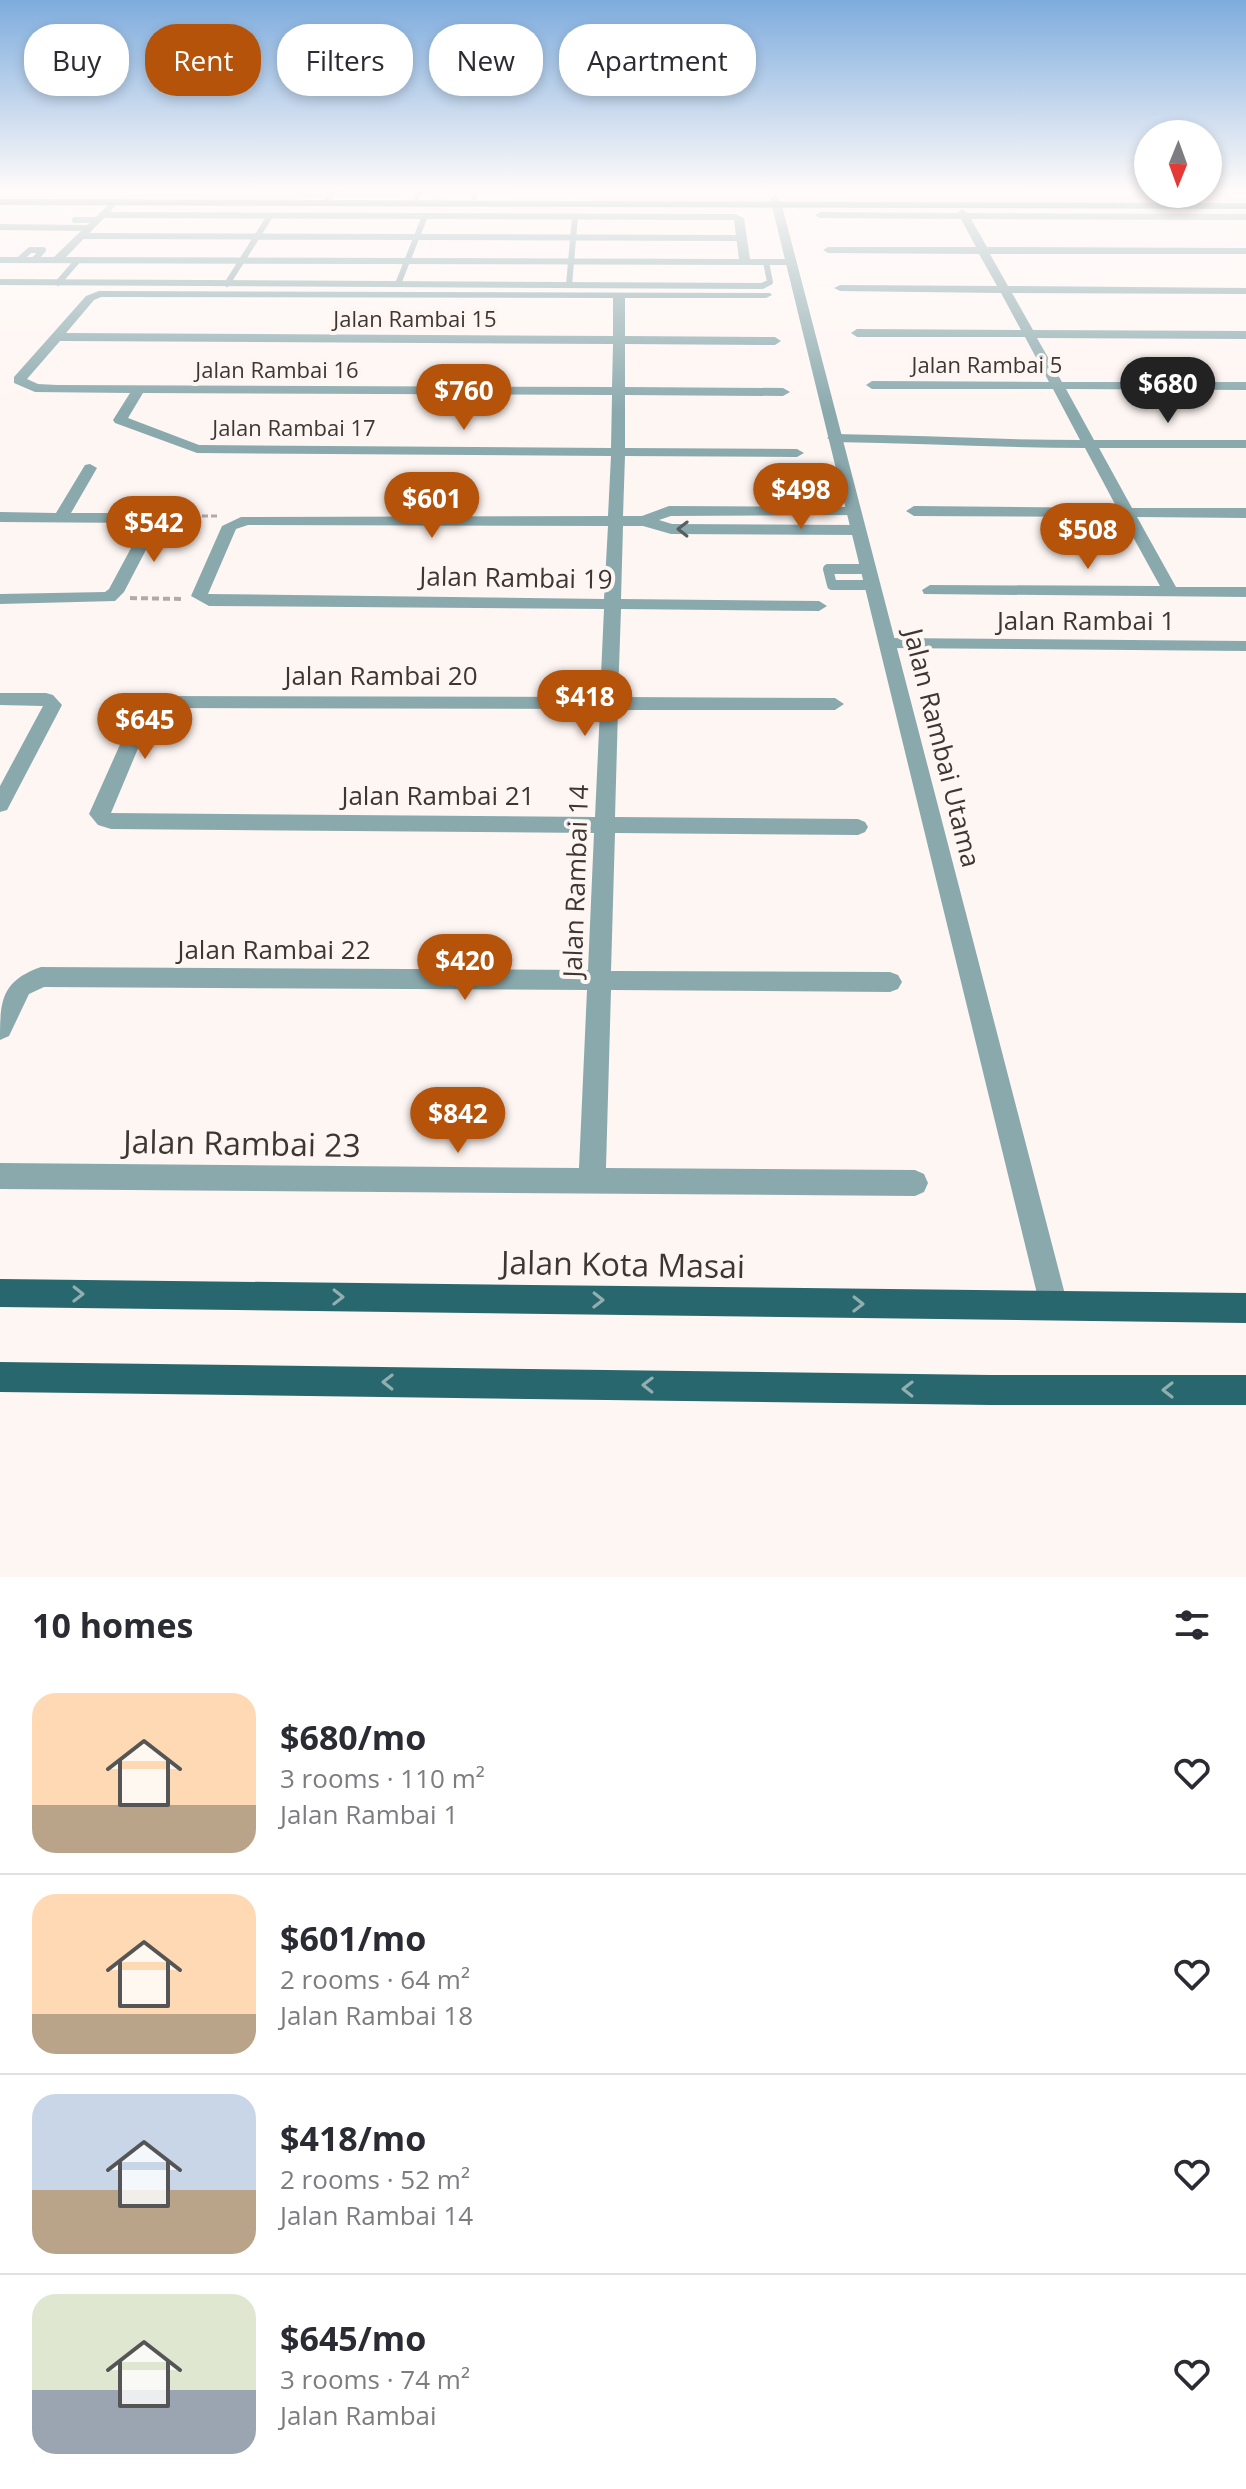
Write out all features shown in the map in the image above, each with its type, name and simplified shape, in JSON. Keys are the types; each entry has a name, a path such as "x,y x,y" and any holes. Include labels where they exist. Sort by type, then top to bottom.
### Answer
{"main road":[{"name":"Jalan Kota Masai","path":"0,1293 1246,1308"},
{"path":"0,1377 991,1390 1246,1390"}],"street":[{"name":"Jalan Rambai Utama","path":"791,265 1054,1306"},
{"path":"992,265 1171,592"},
{"path":"840,288 1246,291"},
{"path":"56,337 90,298 104,294 766,295"},
{"name":"Jalan Rambai 14","path":"592,1181 616,521 619,295"},
{"path":"857,333 1246,335"},
{"name":"Jalan Rambai 15","path":"56,337 775,341"},
{"name":"Jalan Rambai 16","path":"56,337 19,380 37,388 57,389 783,392"},
{"name":"Jalan Rambai 5","path":"872,385 1246,386"},
{"name":"Jalan Rambai 17","path":"139,389 120,420 197,449 797,453"},
{"path":"836,444 938,450 969,444 1246,444"},
{"path":"61,517 90,468"},
{"path":"644,521 669,511 853,512"},
{"path":"722,511 724,529"},
{"path":"914,511 1246,513"},
{"path":"0,517 137,518 148,519 152,525 116,592 104,599 0,599"},
{"path":"616,521 644,521 671,529 857,530"},
{"name":"Jalan Rambai 19","path":"616,521 236,522 230,526 200,593 201,599 819,606"},
{"path":"930,590 1246,592"},
{"path":"0,699 46,699 51,702 52,709 0,805"},
{"name":"Jalan Rambai 20","path":"114,821 101,818 100,809 144,711 152,704 167,701 835,704"},
{"name":"Jalan Rambai 21","path":"114,821 858,827"},
{"name":"Jalan Rambai 22","path":"0,1029 21,987 41,977 890,982"},
{"name":"Jalan Rambai 23","path":"0,1176 915,1183"}],"lane":[{"path":"58,283 74,265"},
{"path":"227,284 240,265"},
{"path":"398,284 406,265"},
{"path":"569,285 570,265"},
{"path":"0,282 765,286 770,282 767,265"},
{"name":"Jalan Rambai 1","path":"886,643 1246,646"}],"path":[{"path":"165,515 214,516"},
{"path":"121,598 177,599"}]}
